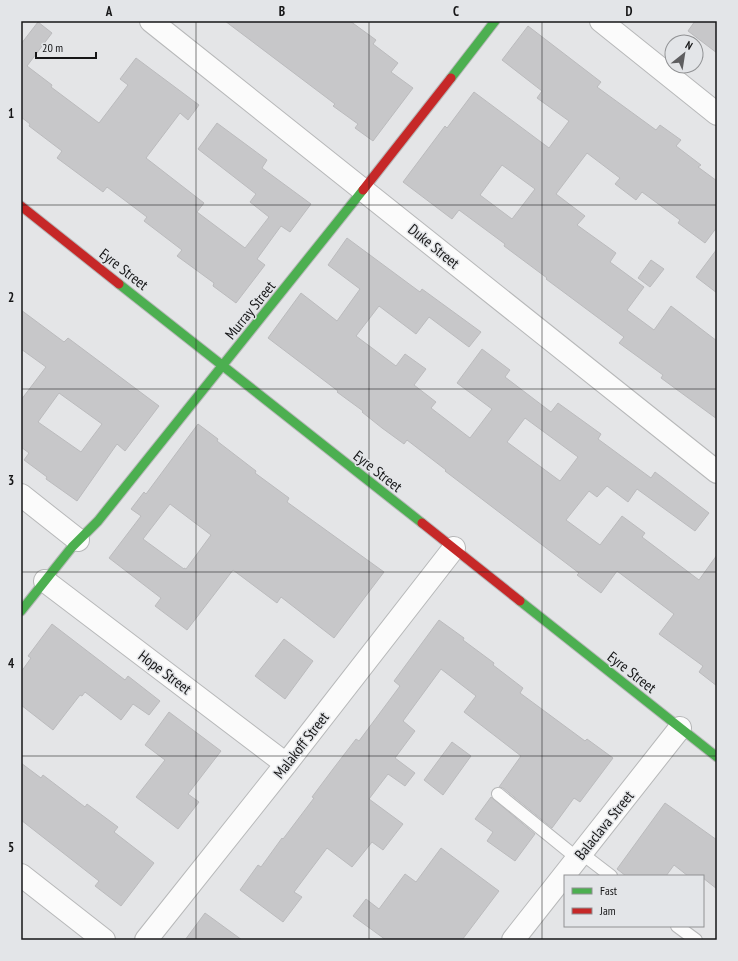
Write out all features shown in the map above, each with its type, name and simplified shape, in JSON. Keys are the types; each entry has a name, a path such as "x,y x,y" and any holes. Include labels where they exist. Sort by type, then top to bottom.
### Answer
{"main road":[{"name":"Murray Street","path":"21,611 78,540 98,521 331,232 495,21"},
{"name":"Eyre Street","path":"21,206 717,757"}],"street":[{"name":"Duke Street","path":"150,21 717,472"},
{"path":"601,21 717,114"},
{"path":"21,495 78,540"},
{"name":"Malakoff Street","path":"146,940 286,764 454,548"},
{"name":"Hope Street","path":"45,581 286,764"},
{"name":"Balaclava Street","path":"564,875 680,728"},
{"path":"21,875 104,940"},
{"name":"Balaclava Street","path":"513,940 564,875"}],"lane":[{"path":"498,794 579,856 610,875"},
{"path":"678,927 696,940"}],"building":[{"path":"225,21 350,21 376,40 373,44 398,63 391,72 413,88 373,141 355,128 358,124 333,106 335,104"},
{"path":"695,21 717,21 717,53 704,43 704,34 692,34 688,31"},
{"path":"38,22 52,33 27,66 52,85 51,87 99,123 128,85 120,79 136,58 199,105 188,120 180,113 146,158 204,203 197,212 245,248 269,217 250,202 256,194 198,149 217,123 267,160 262,168 311,204 290,232 281,226 257,259 265,265 236,303 213,286 214,283 177,256 182,250 144,221 147,217 107,187 103,192 57,158 62,151 29,126 30,124 21,117 21,44"},
{"path":"528,26 601,82 597,87 656,130 660,125 681,140 676,146 701,165 698,167 717,181 717,227 705,243 678,223 680,220 642,192 636,200 615,184 620,178 587,153 556,194 585,216 577,225 616,253 610,262 644,287 627,310 654,330 671,306 717,341 717,419 661,378 663,375 619,343 624,337 546,279 547,278 504,246 505,244 459,210 452,219 403,182 445,126 447,128 474,92 549,148 569,121 537,98 542,91 502,60","holes":["502,165 535,189 512,219 480,195"]},
{"path":"347,238 420,292 422,289 481,332 469,347 429,317 416,334 379,306 356,336 396,366 405,354 426,369 414,385 436,402 431,408 470,438 492,409 457,383 482,349 510,370 505,377 551,412 558,403 601,434 598,439 651,478 655,472 709,513 695,531 637,489 628,502 607,486 597,497 589,491 566,520 600,545 622,516 645,533 642,537 699,580 717,555 717,686 699,672 703,666 659,634 674,614 617,571 601,593 577,575 579,573 445,471 446,470 407,440 404,444 382,428 362,412 363,411 337,392 338,391 268,338 301,293 337,321 360,289 328,265","holes":["525,418 578,457 560,481 507,442"]},
{"path":"717,249 717,293 696,277"},
{"path":"651,260 664,269 650,287 638,278"},
{"path":"21,310 64,342 68,338 159,406 125,451 117,444 77,501 46,479 47,477 24,460 29,453 21,447 21,400 46,367 21,349","holes":["59,393 102,424 81,452 38,422"]},
{"path":"198,424 218,439 217,441 256,471 255,473 289,498 287,502 384,572 334,638 281,597 277,603 233,570 187,630 155,606 161,598 109,558 141,516 131,509 144,492 146,494","holes":["170,504 211,535 186,569 143,539"]},
{"path":"439,620 464,638 463,640 494,663 493,665 523,688 520,693 585,741 587,739 613,758 580,802 574,798 552,828 503,788 499,787 521,756 464,712 476,696 441,669 403,721 415,731 395,758 415,773 405,786 388,774 369,799 403,824 383,850 372,842 352,867 327,848 294,892 302,897 283,922 240,890 258,865 261,867 282,838 283,839 314,798 312,797 333,769 356,739 359,741 400,686 394,681"},
{"path":"52,624 125,680 128,676 160,701 149,715 133,704 121,720 85,692 82,696 80,695 53,730 21,705 21,672 31,658 28,656"},
{"path":"284,639 313,661 285,699 255,676"},
{"path":"169,712 221,751 188,794 199,802 178,829 136,797 165,760 145,745"},
{"path":"452,742 471,756 443,795 424,780"},
{"path":"21,763 41,778 43,775 85,807 87,804 118,827 114,832 154,863 121,906 95,886 99,881 21,820"},
{"path":"491,797 535,834 515,861 487,841 493,832 475,819"},
{"path":"665,803 717,840 717,889 704,879 704,875 687,875 674,865 667,875 625,875 617,869"},
{"path":"441,848 499,891 462,940 386,940 353,916 366,899 379,909 405,874 416,882"},
{"path":"205,913 242,940 185,940"}],"traffic: fast":[{"path":"451,78 495,21"},
{"path":"21,611 72,547 98,521 363,190"},
{"path":"119,284 422,523"},
{"path":"520,601 717,757"}],"traffic: jam":[{"path":"363,190 451,78"},
{"path":"21,206 119,284"},
{"path":"422,523 520,601"}]}
